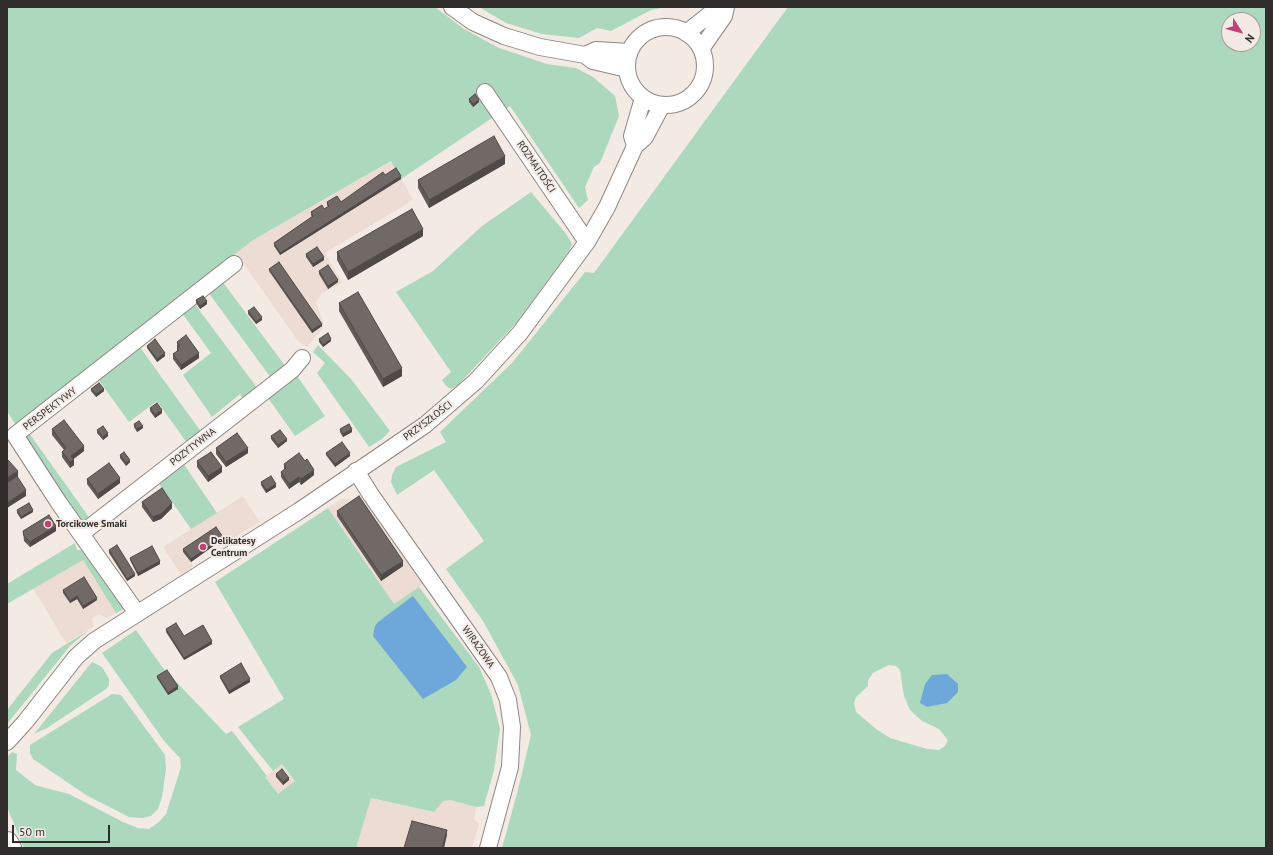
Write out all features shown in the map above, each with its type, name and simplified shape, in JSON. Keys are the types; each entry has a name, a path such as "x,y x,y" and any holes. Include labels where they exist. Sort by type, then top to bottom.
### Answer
{"street":[{"path":"452,7 473,22 504,36 540,47 585,55 593,61 627,69"},
{"path":"686,33 719,7"},
{"path":"700,49 724,16 726,7"},
{"path":"674,28 691,37 700,49 704,61 704,70 698,88 688,99 681,102 662,105 643,98 632,85 627,69 629,52 640,37 656,29 674,28"},
{"path":"585,55 596,50 629,52"},
{"name":"ROZMAITOŚCI","path":"485,92 587,242"},
{"name":"PRZYSZŁOŚCI","path":"635,146 632,136 643,98"},
{"name":"PRZYSZŁOŚCI","path":"7,742 26,721 76,657 107,632 299,512 356,471 425,425 476,381 520,333 587,242 607,207 635,146 645,137 662,105"},
{"name":"PERSPEKTYWY","path":"137,613 81,534 15,435 234,264"},
{"name":"POZYTYWNA","path":"81,534 286,374 302,358"},
{"name":"WIRAŻOWA","path":"356,471 371,495 499,677 508,700 512,727 510,767 488,848"},
{"path":"7,843 10,848"}],"shaded area":[{"path":"392,161 413,200 325,253 342,283 322,293 316,303 323,321 323,328 307,347 298,341 236,253 253,240"},
{"path":"243,496 260,522 234,538 223,539 191,562 193,566 181,574 163,547"},
{"path":"343,498 359,502 367,506 423,584 394,604 328,508"},
{"path":"83,560 116,613 107,618 99,614 92,618 93,627 66,643 33,588"},
{"path":"282,764 295,781 278,794 265,777"},
{"path":"370,798 433,812 443,800 450,800 476,807 474,819 479,824 472,848 356,848"}],"green space":[{"path":"7,7 435,7 464,29 499,48 547,64 576,68 593,77 615,96 619,116 600,163 594,167 585,187 588,200 579,208 510,106 401,179 391,161 253,240 17,427 7,411"},
{"path":"479,7 666,7 651,10 611,31 597,28 579,38 542,34 506,23"},
{"path":"788,7 1266,7 1266,848 502,848 531,735 518,685 483,621 446,569 484,541 434,470 397,495 391,482 392,475 396,467 446,442 440,432 512,363 585,272 594,273","holes":["889,665 896,666 900,670 904,696 910,710 922,721 939,729 948,740 945,746 939,750 927,749 890,738 876,729 856,712 854,703 856,697 868,686 868,680 873,673"]},
{"path":"531,192 567,235 572,244 569,251 517,322 458,385 451,389 446,386 442,380 451,372 396,292 433,271 482,226"},
{"path":"222,281 286,367 271,378 208,292"},
{"path":"194,303 258,389 244,400 240,394 212,417 183,375 211,353 182,313"},
{"path":"318,345 351,379 390,431 382,439 369,447 317,373 325,363 313,352"},
{"path":"139,346 202,433 187,443 157,401 129,422 98,379"},
{"path":"295,373 325,416 295,436 268,398"},
{"path":"29,433 91,520 84,525 27,443 27,434"},
{"path":"183,463 217,513 191,529 158,482"},
{"path":"328,508 394,604 419,587 479,667 491,694 500,729 494,770 484,806 476,807 450,800 443,801 434,812 371,798 356,848 24,848 7,807 7,757 12,752 17,754 16,770 35,785 69,794 123,822 138,828 149,829 159,822 166,814 181,767 180,758 164,741 102,653 136,630 163,668 226,734 232,731 267,776 265,777 278,794 295,781 282,764 273,771 238,727 284,699 215,582"},
{"path":"75,543 77,550 87,550 126,608 116,613 83,560 7,604 7,584"},
{"path":"89,630 70,646 7,724 7,710 52,653"},
{"path":"92,662 102,667 109,679 109,685 106,689 47,728 34,734"},
{"path":"112,694 121,695 165,755 166,769 162,797 158,809 151,816 143,818 129,817 86,795 33,759 30,753 30,745"}],"water":[{"path":"413,596 467,667 456,680 423,699 373,636 375,626 378,622"},
{"path":"947,674 958,684 958,692 947,703 927,707 920,703 925,684 932,675"}],"building":[{"path":"475,94 479,100 473,104 469,99"},
{"path":"494,136 505,156 429,200 418,180"},
{"path":"396,168 401,176 280,253 274,243 313,216 311,212 322,205 324,209 329,206 327,202 337,196 341,202 383,172 385,175"},
{"path":"412,209 423,229 348,272 337,252"},
{"path":"317,247 324,257 313,264 306,254"},
{"path":"279,262 322,324 312,330 269,269"},
{"path":"328,265 338,280 328,286 319,271"},
{"path":"358,292 402,368 383,379 339,303"},
{"path":"203,296 207,301 200,306 196,300"},
{"path":"254,307 262,317 256,322 248,311"},
{"path":"328,333 331,339 323,345 319,339"},
{"path":"186,335 199,353 181,365 173,354 179,350 177,348 180,346 177,342"},
{"path":"155,339 165,353 157,359 147,346"},
{"path":"99,383 104,389 96,394 91,389"},
{"path":"157,403 162,410 155,415 150,408"},
{"path":"64,420 84,446 71,456 74,460 70,462 62,452 66,448 52,429"},
{"path":"139,421 143,426 137,429 134,424"},
{"path":"349,424 352,429 343,434 340,429"},
{"path":"103,426 108,433 103,437 97,430"},
{"path":"280,430 287,439 278,445 271,436"},
{"path":"237,433 248,448 226,462 216,448"},
{"path":"342,442 350,453 335,464 326,453"},
{"path":"124,452 130,460 126,463 120,455"},
{"path":"211,452 222,467 208,476 197,461"},
{"path":"299,453 305,461 307,459 314,470 301,479 299,477 289,484 281,472 286,468 284,464"},
{"path":"7,460 18,471 7,478"},
{"path":"109,463 120,478 98,494 87,479"},
{"path":"17,476 26,490 7,503 7,483"},
{"path":"271,476 276,484 266,490 261,482"},
{"path":"162,488 172,503 161,514 153,517 142,502"},
{"path":"359,496 403,561 381,575 337,511"},
{"path":"29,503 33,510 21,517 17,510"},
{"path":"49,515 56,526 30,542 24,536 23,531"},
{"path":"216,527 223,537 191,559 183,549"},
{"path":"117,545 135,574 127,579 109,550"},
{"path":"152,546 160,561 138,573 130,558"},
{"path":"84,577 97,598 83,606 77,596 70,601 63,590"},
{"path":"176,623 184,636 203,625 212,641 184,658 166,629"},
{"path":"241,663 250,679 229,691 220,676"},
{"path":"167,670 178,686 168,693 157,676"},
{"path":"282,769 289,778 283,782 276,774"},
{"path":"412,821 447,830 442,848 404,848"}],"place":[{"name":"Torcikowe Smaki","path":"48,524"},
{"name":"Delikatesy Centrum","path":"203,547"}]}
